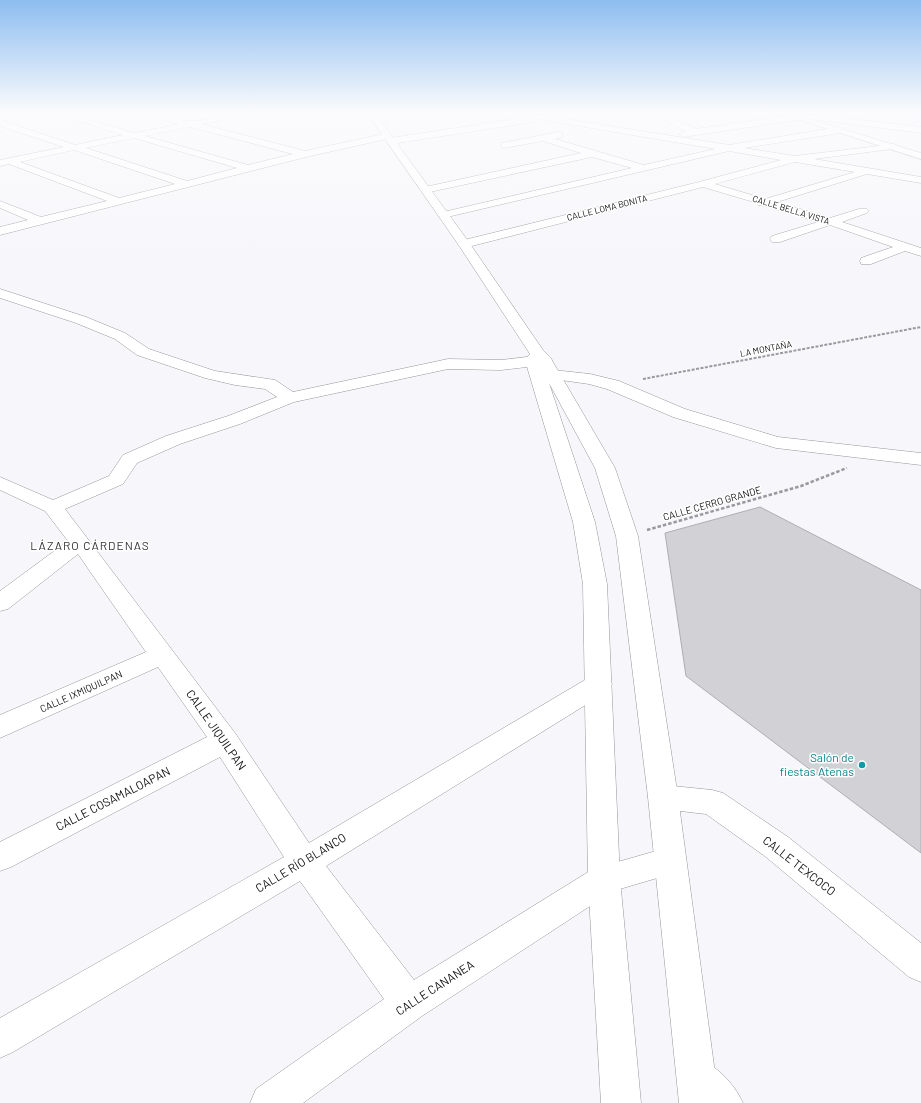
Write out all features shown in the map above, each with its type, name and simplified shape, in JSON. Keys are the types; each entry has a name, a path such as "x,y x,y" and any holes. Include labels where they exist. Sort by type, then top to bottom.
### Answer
{"street":[{"path":"13,164 118,201"},
{"path":"126,164 186,184"},
{"path":"236,164 248,168"},
{"path":"0,231 262,164"},
{"path":"408,164 464,244 542,362 605,468 627,536 663,797 697,1089 723,1103"},
{"path":"426,190 512,168 532,164"},
{"path":"634,164 669,174"},
{"path":"443,215 662,164"},
{"name":"CALLE LOMA BONITA","path":"464,244 704,184 775,164"},
{"path":"835,164 921,180"},
{"path":"745,208 872,171"},
{"name":"CALLE BELLA VISTA","path":"683,178 832,222 921,252"},
{"path":"0,204 40,221"},
{"path":"776,239 863,212"},
{"path":"866,261 903,247"},
{"path":"0,293 81,320 120,336 142,352 211,375 268,384 280,390 289,398"},
{"path":"542,362 584,522 595,584 604,879 621,1103"},
{"path":"52,507 116,480 130,459 173,440 234,420 289,398 448,364 501,365 542,362 590,379 613,384 679,413 776,442 921,459"},
{"path":"0,501 8,486"},
{"name":"CALLE JIQUILPAN","path":"8,486 52,507 80,542 226,741 304,862 409,1003"},
{"path":"0,603 80,542"},
{"name":"CALLE IXMIQUILPAN","path":"0,727 162,655"},
{"name":"CALLE RÍO BLANCO","path":"0,1039 304,862 599,684"},
{"name":"CALLE COSAMALOAPAN","path":"0,857 226,741"},
{"name":"CALLE TEXCOCO","path":"663,797 712,802 777,847 921,965"},
{"name":"CALLE CANANEA","path":"270,1103 409,1003 604,879 670,861"}],"path":[{"name":"LA MONTAÑA","path":"613,384 921,327"},
{"name":"CALLE CERRO GRANDE","path":"627,536 801,486"}],"building":[{"name":"Salón de fiestas Atenas","path":"760,507 921,590 921,853 686,676 665,533"}],"place":[{"name":"Salón de fiestas Atenas","path":"862,765"}],"district":[{"name":"LÁZARO CÁRDENAS","path":"90,546"}]}
